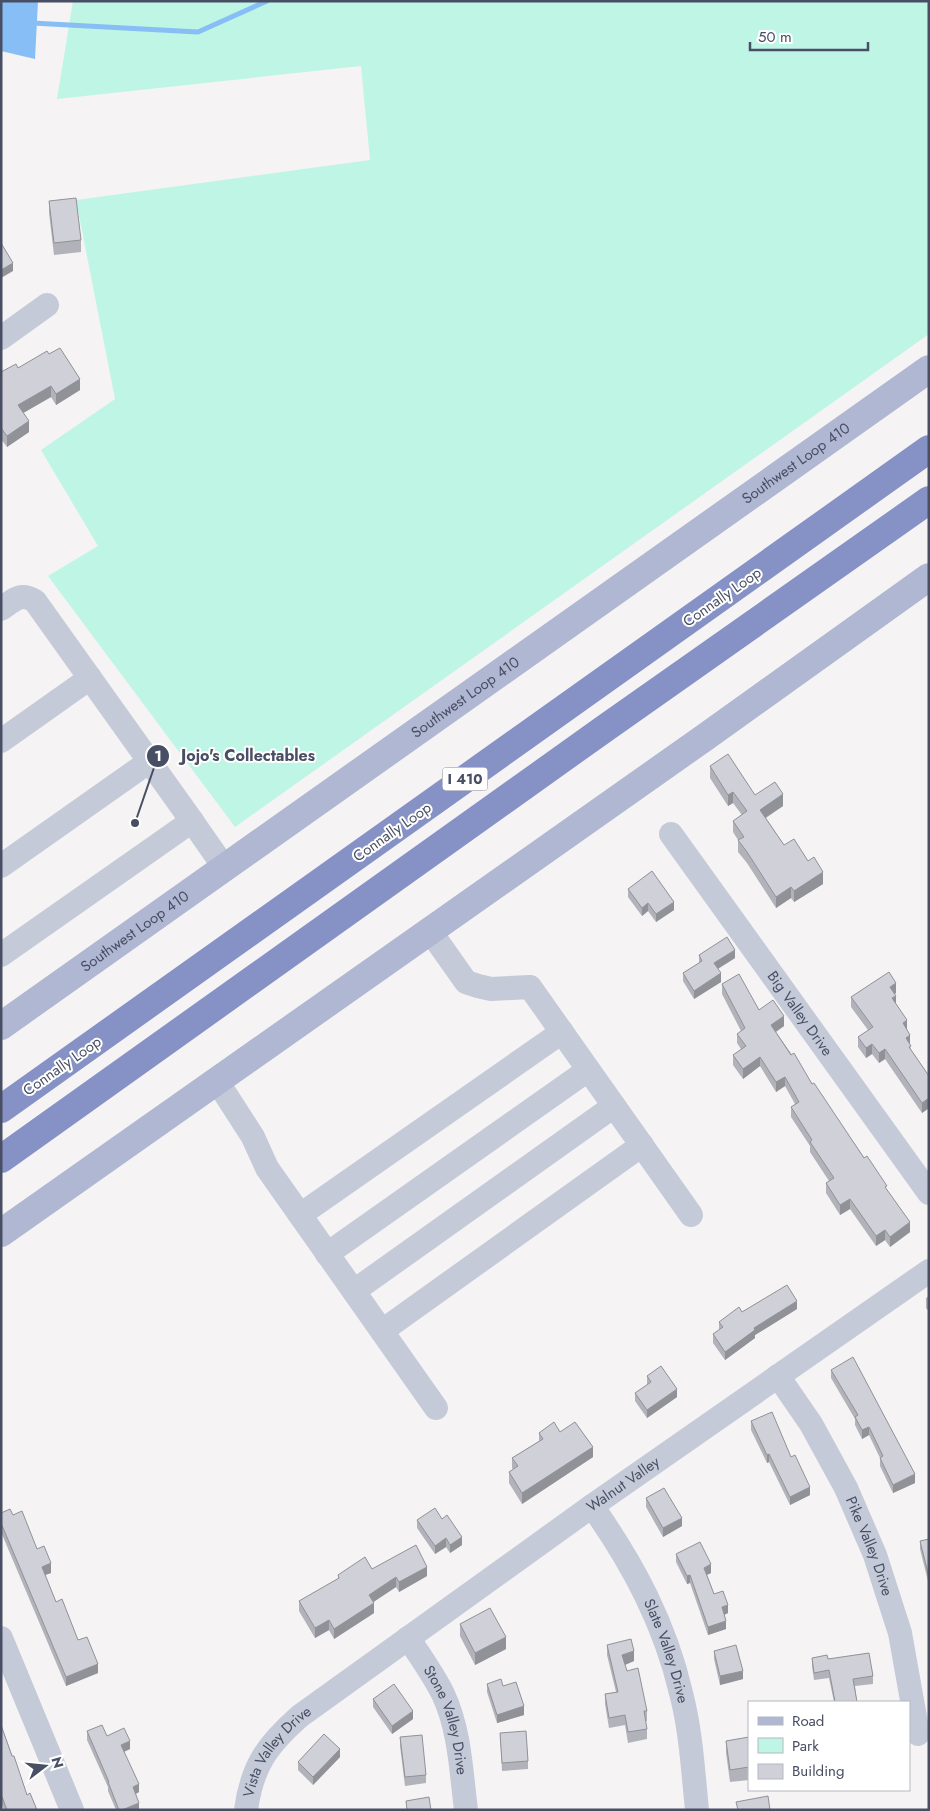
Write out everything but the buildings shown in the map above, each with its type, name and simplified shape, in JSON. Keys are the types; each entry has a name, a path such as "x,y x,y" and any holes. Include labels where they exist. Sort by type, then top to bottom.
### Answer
{"highway":[{"name":"Connally Loop","path":"1,1109 929,449"},
{"name":"I 410","path":"1,1159 596,734 929,500"}],"main road":[{"name":"Southwest Loop 410","path":"1,1026 929,369"},
{"path":"1,1234 929,577"}],"street":[{"path":"1,338 47,306"},
{"path":"1,609 18,597 27,596 36,601 224,867"},
{"path":"1,741 90,678"},
{"path":"1,866 150,762"},
{"path":"1,955 192,821"},
{"name":"Big Valley Drive","path":"671,834 929,1193"},
{"path":"430,931 466,982 491,989 530,987 691,1215"},
{"path":"300,1215 562,1032"},
{"path":"328,1254 588,1070"},
{"path":"217,1081 253,1137 267,1168 436,1408"},
{"path":"354,1291 614,1106"},
{"path":"382,1331 642,1146"},
{"name":"Walnut Valley","path":"319,1702 592,1506 929,1271"},
{"name":"Pike Valley Drive","path":"778,1376 810,1424 846,1488 875,1555 900,1633 918,1734"},
{"name":"Slate Valley Drive","path":"592,1506 631,1566 652,1606 669,1650 682,1695 697,1810"},
{"path":"1,1638 72,1810"},
{"name":"Stone Valley Drive","path":"408,1638 434,1676 451,1715 456,1736 466,1810"},
{"name":"Vista Valley Drive","path":"246,1810 253,1778 266,1751 279,1735 319,1702"}],"green space":[{"path":"73,1 929,1 929,334 235,827 48,576 98,546 41,450 115,399 76,200 370,160 361,66 57,99"}],"water":[{"path":"1,1 38,1 35,59 1,51"}],"waterway":[{"path":"32,23 198,32 267,1"}],"place":[{"name":"Jojo's Collectables","path":"135,823"}]}
